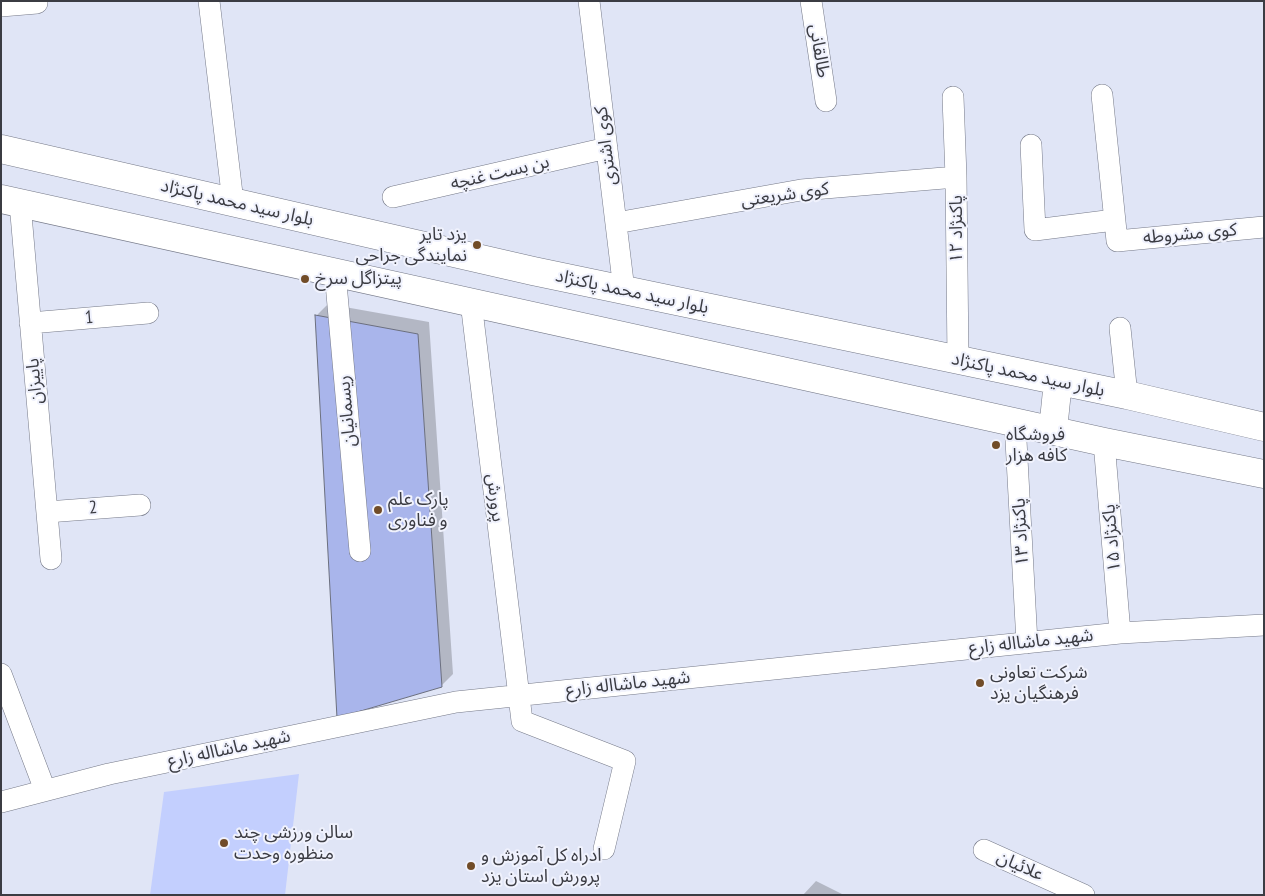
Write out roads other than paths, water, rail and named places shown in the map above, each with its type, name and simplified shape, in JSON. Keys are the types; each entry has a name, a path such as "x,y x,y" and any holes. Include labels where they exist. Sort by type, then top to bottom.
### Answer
{"main road":[{"name":"بلوار سید محمد پاکنژاد","path":"1,149 624,290 1127,395 1264,427"},
{"path":"10,201 1104,442 1264,474"},
{"path":"1053,430 1058,381"}],"street":[{"path":"209,1 233,202"},
{"name":"کوی اشتری","path":"589,1 624,290"},
{"name":"طالقانی","path":"811,1 826,101"},
{"path":"1,6 37,3"},
{"path":"1031,145 1035,230 1114,220 1102,95"},
{"name":"پاکنژاد ۱۲","path":"953,97 958,360"},
{"name":"بن بست غنچه","path":"393,197 607,148"},
{"name":"کوی شریعتی","path":"616,223 801,190 956,177"},
{"name":"پاییزان","path":"10,201 30,323 51,559"},
{"name":"کوی مشروطه","path":"1114,220 1116,241 1264,227"},
{"name":"ریسمانیان","path":"335,272 360,551"},
{"name":"پرورش","path":"471,302 522,721 625,761 604,849"},
{"name":"1","path":"30,323 148,313"},
{"path":"1120,328 1127,395"},
{"name":"پاکنژاد ۱۳","path":"1015,422 1027,643"},
{"name":"پاکنژاد ۱۵","path":"1104,442 1120,633"},
{"name":"2","path":"47,512 140,505"},
{"name":"شهید ماشااله زارع","path":"1,802 109,774 456,702 1120,633 1264,625"},
{"path":"1,674 45,790"},
{"name":"علائیان","path":"984,850 1084,895"}],"place":[{"name":"یزد تایر نمایندگی جراحی","path":"477,245"},
{"name":"پیتزاگل سرخ","path":"305,279"},
{"name":"فروشگاه کافه هزار","path":"996,445"},
{"name":"پارک علم و فناوری","path":"378,510"},
{"name":"شرکت تعاونی فرهنگیان یزد","path":"980,683"},
{"name":"سالن ورزشی چند منظوره وحدت","path":"224,843"},
{"name":"ادراه کل آموزش و پرورش استان یزد","path":"471,866"}]}
